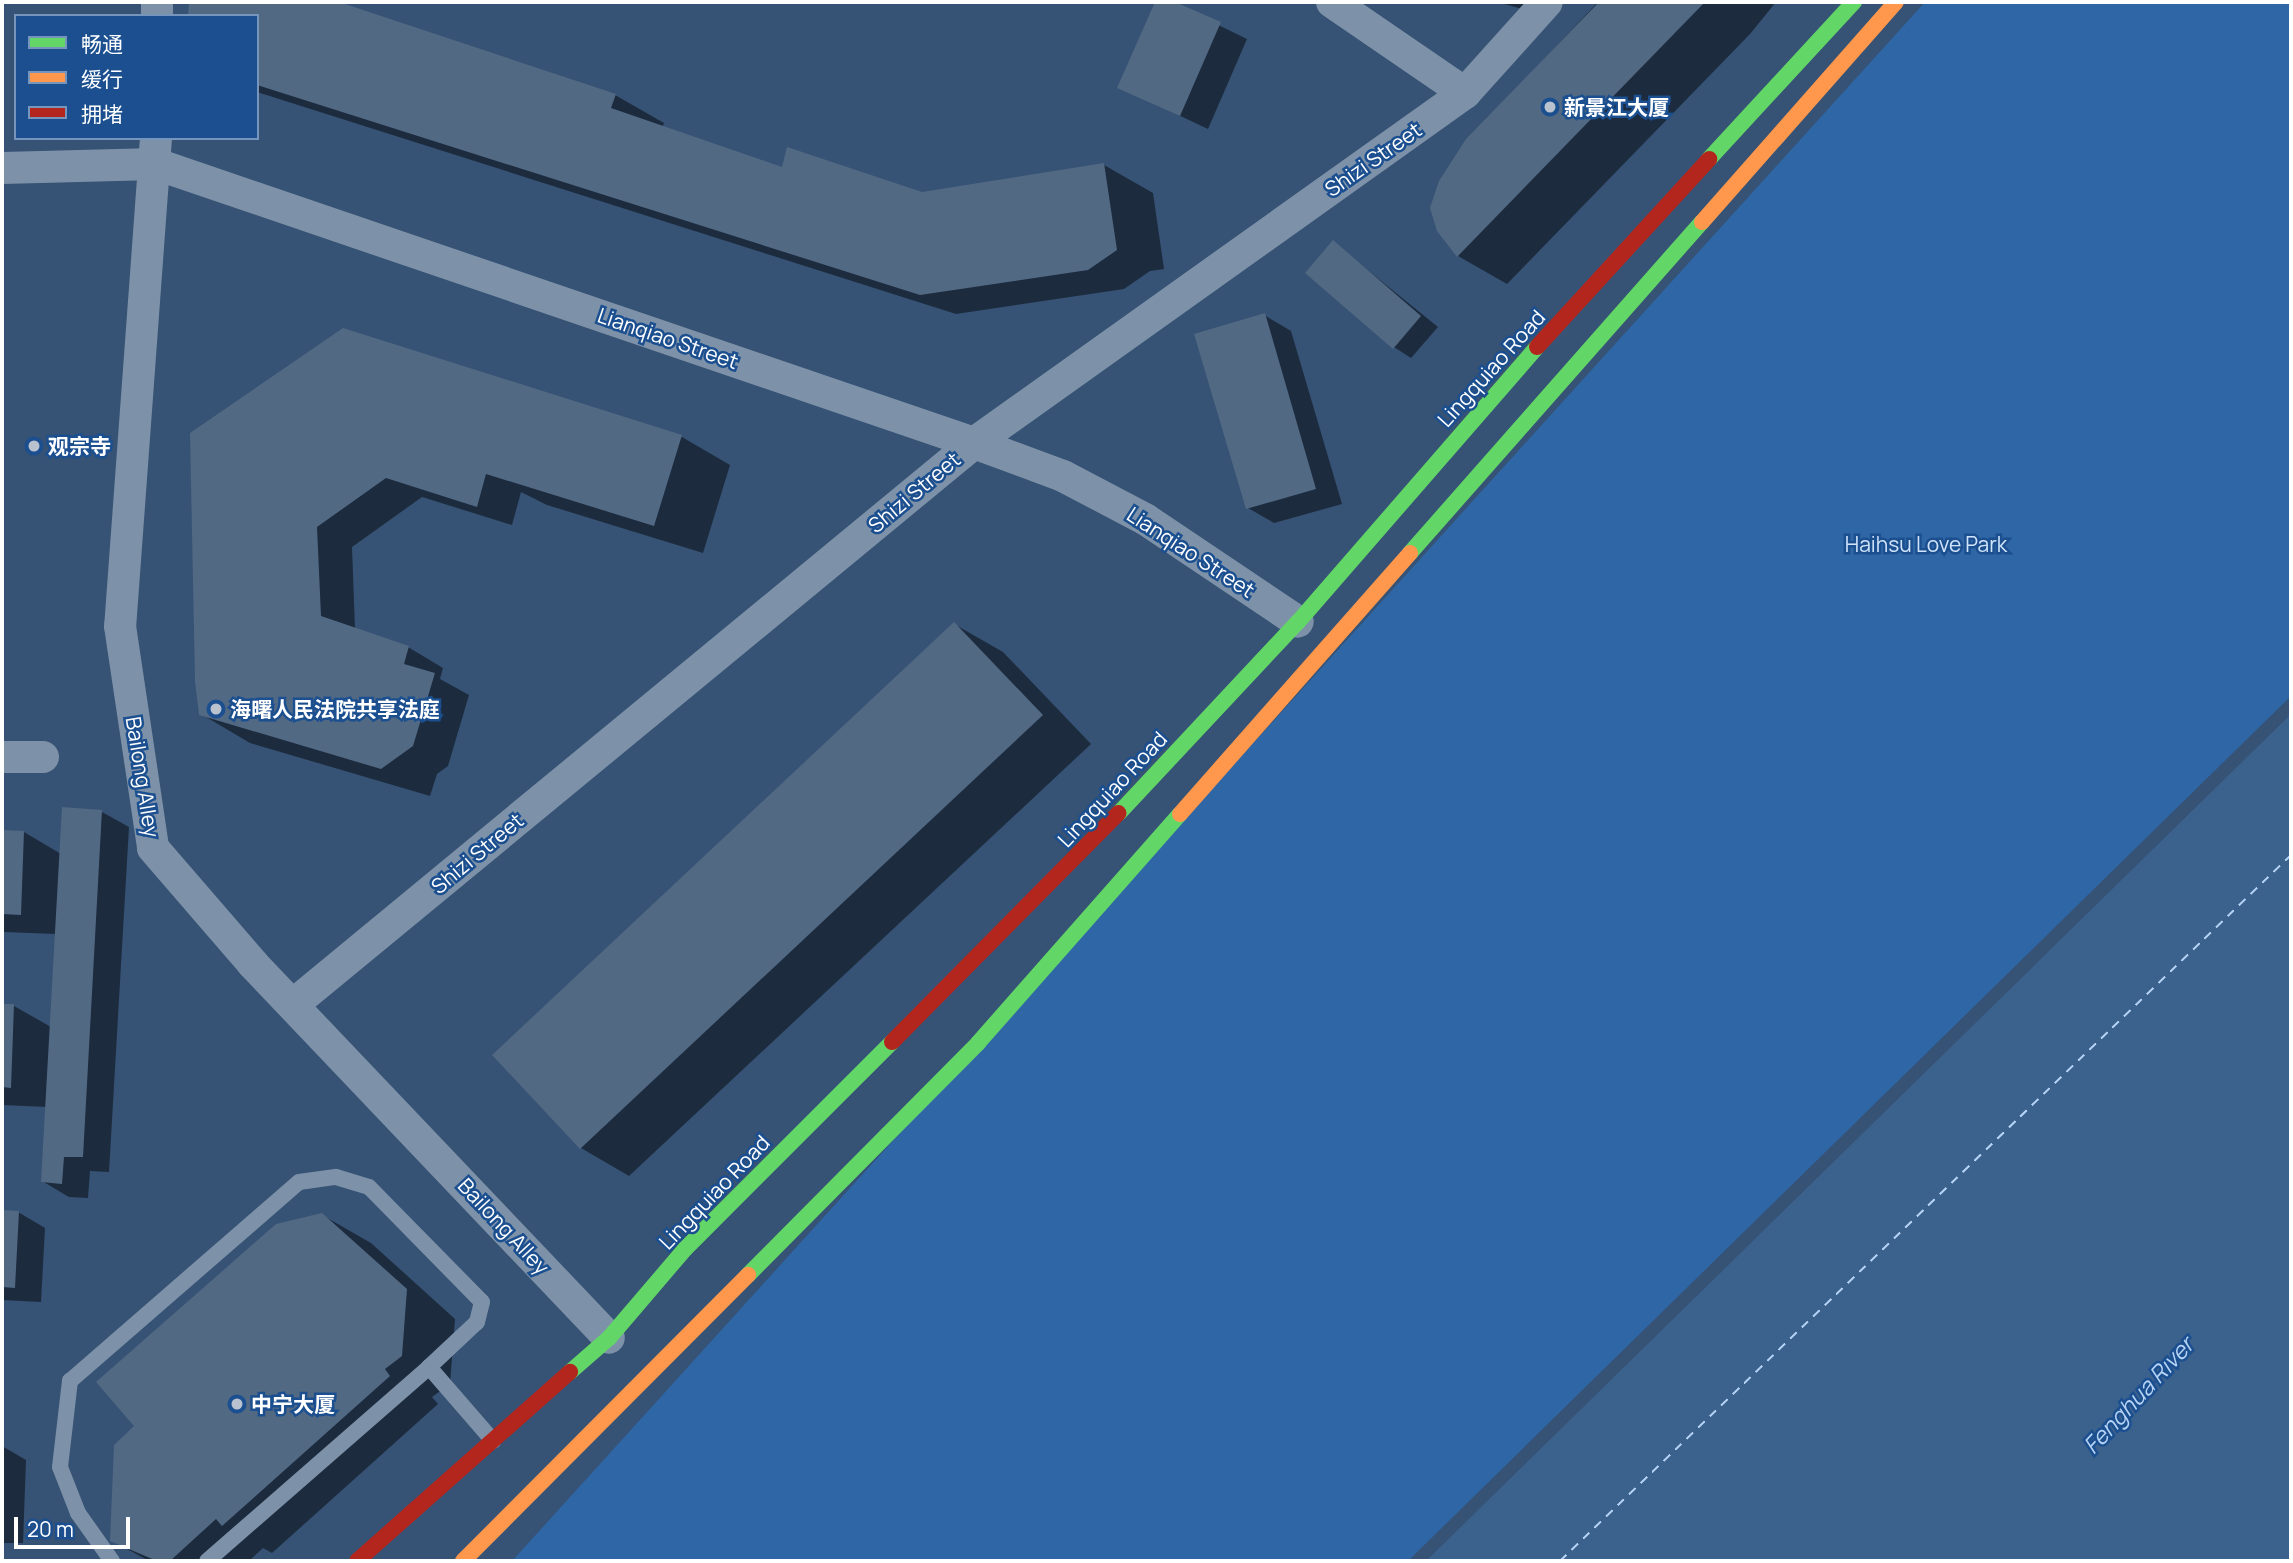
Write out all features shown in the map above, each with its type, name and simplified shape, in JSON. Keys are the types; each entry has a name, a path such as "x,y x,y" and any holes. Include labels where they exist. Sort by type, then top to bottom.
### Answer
{"main road":[{"name":"Lingquiao Road","path":"357,1561 609,1338 685,1250 1085,849 1298,622 1825,14 1854,2"},
{"path":"463,1561 978,1043 1896,2"}],"street":[{"path":"1332,2 1465,93"},
{"name":"Shizi Street","path":"295,1003 974,443 1465,93 1547,2"},
{"name":"Lianqiao Street","path":"2,168 156,151 1063,476 1145,519 1298,622"},
{"name":"Bailong Alley","path":"156,151 120,626 153,848 253,964 295,1003 609,1338"},
{"path":"2,757 43,757"}],"lane":[{"path":"112,1561 78,1513 60,1466 70,1381 299,1182 337,1177 369,1187 482,1302 477,1322 207,1561"},
{"path":"429,1367 493,1441"}],"green space":[{"name":"Haihsu Love Park","path":"1925,2 2291,2 2291,696 1408,1561 512,1561"}],"water":[{"name":"Fenghua Rıver","path":"2291,714 2291,1561 1426,1561"}],"building":[{"path":"189,2 339,2 616,94 611,108 782,167 787,147 922,192 1104,163 1117,250 1088,270 920,295 259,86 259,14 188,14"},
{"path":"1155,2 1175,2 1221,22 1180,116 1117,88"},
{"name":"新景江大厦","path":"1599,2 1705,2 1457,257 1437,231 1430,208 1439,181 1466,139"},
{"path":"1333,240 1421,316 1393,349 1305,273"},
{"path":"1265,313 1316,489 1246,509 1194,334"},
{"path":"343,328 682,435 654,526 486,474 477,507 386,478 317,527 321,616 409,646 404,664 435,673 413,746 381,769 199,715 195,681 190,433"},
{"path":"954,622 1043,715 580,1149 492,1055"},
{"path":"62,807 102,810 83,1157 64,1157 62,1184 41,1182"},
{"path":"2,830 24,831 21,915 2,914"},
{"path":"2,1004 14,1004 11,1088 2,1087"},
{"path":"2,1210 19,1211 15,1288 2,1287"},
{"name":"中宁大厦","path":"322,1213 407,1289 402,1356 385,1369 390,1376 222,1526 216,1519 170,1561 157,1561 110,1541 114,1445 134,1426 96,1382 276,1224"}],"ferry route":[{"path":"1560,1561 2291,855"}],"traffic: fast":[{"path":"1709,159 1854,2"},
{"path":"1410,553 1702,222"},
{"path":"1119,813 1298,622 1537,347"},
{"path":"748,1275 978,1043 1180,814"},
{"path":"570,1372 609,1338 685,1249 892,1042"}],"traffic: slow":[{"path":"1702,222 1896,2"},
{"path":"1180,814 1410,553"},
{"path":"463,1561 748,1275"}],"traffic: jam":[{"path":"1537,347 1709,159"},
{"path":"892,1042 1119,813"},
{"path":"357,1561 570,1372"}],"place":[{"name":"新景江大厦","path":"1550,107"},
{"name":"观宗寺","path":"34,446"},
{"name":"海曙人民法院共享法庭","path":"216,709"},
{"name":"中宁大厦","path":"237,1404"}]}
